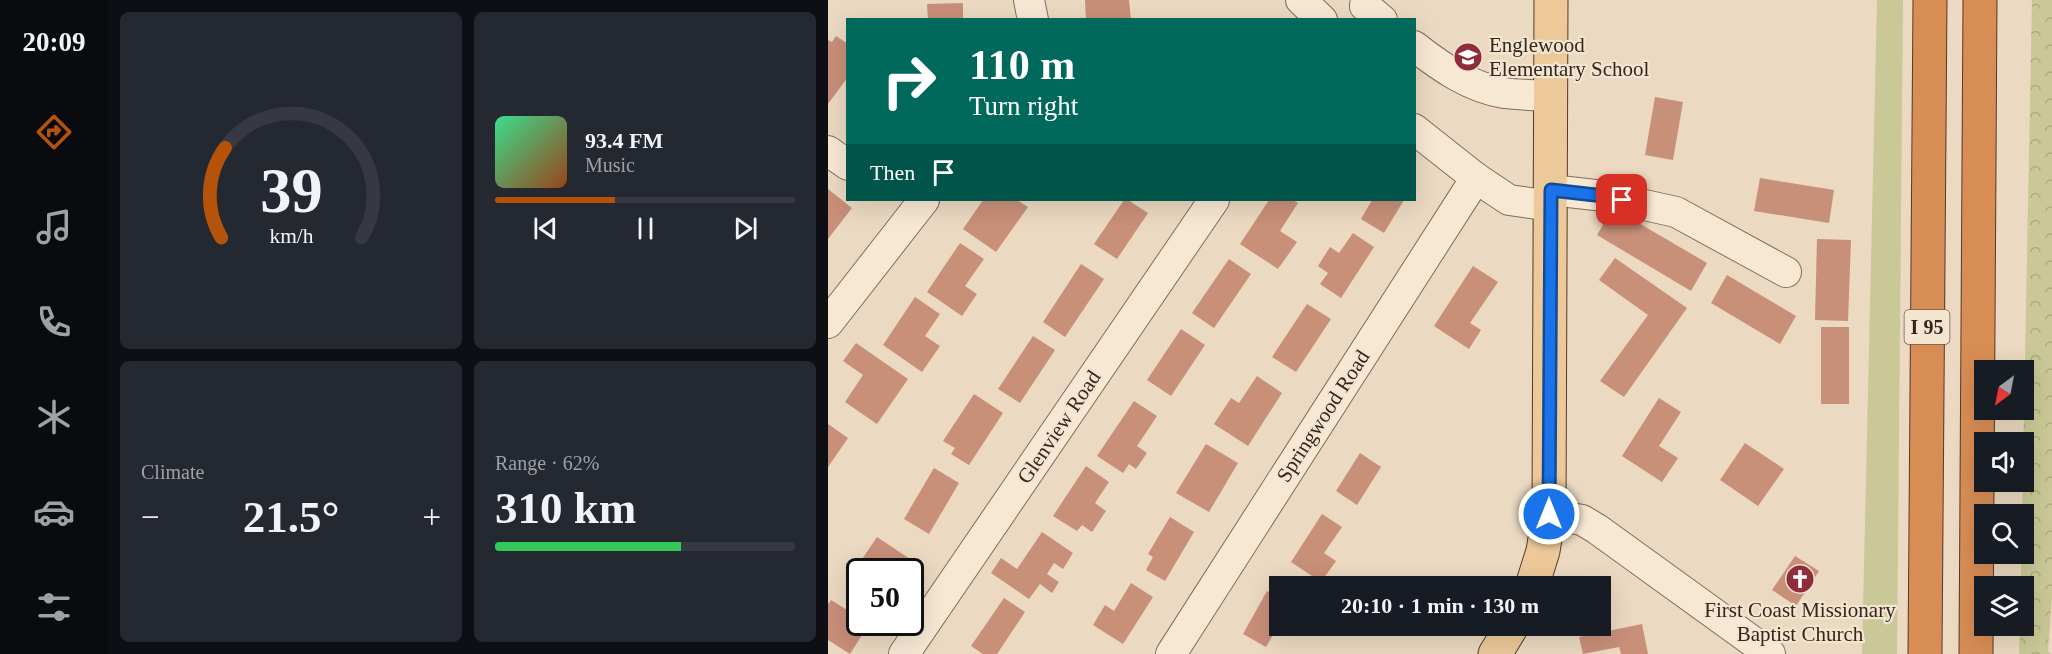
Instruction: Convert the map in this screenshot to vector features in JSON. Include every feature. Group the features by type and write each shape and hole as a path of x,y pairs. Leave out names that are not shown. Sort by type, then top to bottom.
{"highway":[{"name":"I 95","path":"1925,654 1930,0"},
{"name":"I 95","path":"1976,654 1980,0"}],"main road":[{"path":"1535,576 1543,551 1549,514 1551,0"},
{"path":"1495,654 1506,636"}],"street":[{"path":"1301,0 1320,18"},
{"path":"1366,0 1365,6 1380,18"},
{"path":"1416,48 1440,67 1473,84 1504,93 1550,96"},
{"path":"1416,131 1476,178 1509,200 1604,196 1676,212 1786,272"},
{"path":"828,151 846,164"},
{"name":"Springwood Road","path":"1171,654 1476,178"},
{"name":"Glenview Road","path":"904,654 1213,201"},
{"path":"828,323 910,204"},
{"path":"1549,514 1582,520 1597,529 1770,654"}],"green space":[{"path":"1877,0 1903,0 1897,654 1862,654"},
{"path":"2032,0 2052,0 2052,597 2048,651 2051,654 2019,654 2020,636 2034,636 2034,576 2021,576 2021,564 2034,564 2034,504 2022,504 2022,492 2034,492 2034,432 2024,432 2024,420 2034,420 2034,360 2025,360"}],"building":[{"path":"1085,0 1129,0 1131,18 1086,18"},
{"path":"963,3 963,18 928,18 927,4"},
{"path":"836,36 846,43 846,80 828,104 828,40 832,42"},
{"path":"1655,97 1683,102 1673,160 1645,155"},
{"path":"1760,178 1834,190 1829,223 1754,211"},
{"path":"828,189 852,208 828,239"},
{"path":"982,201 1019,201 1028,207 996,252 963,229"},
{"path":"1123,201 1130,201 1148,213 1117,259 1094,244"},
{"path":"1268,201 1298,203 1280,231 1297,242 1278,269 1240,244"},
{"path":"1371,201 1403,201 1384,233 1361,219"},
{"path":"1613,208 1707,263 1691,291 1597,235"},
{"path":"1353,233 1374,247 1341,298 1320,284 1328,273 1318,266 1330,247 1339,253"},
{"path":"1817,239 1851,240 1848,321 1815,320"},
{"path":"960,243 984,259 965,286 977,294 962,316 927,292"},
{"path":"1615,258 1687,308 1624,397 1600,381 1648,315 1599,280"},
{"path":"1229,259 1251,274 1214,328 1192,313"},
{"path":"1081,264 1104,279 1065,337 1043,322"},
{"path":"1473,266 1498,282 1470,323 1481,330 1469,349 1434,326"},
{"path":"1727,275 1796,316 1780,344 1711,303"},
{"path":"915,297 940,314 925,336 940,346 922,372 883,345"},
{"path":"1307,304 1331,319 1296,372 1272,357"},
{"path":"1821,327 1849,327 1849,404 1821,404"},
{"path":"1181,329 1205,345 1171,396 1147,380"},
{"path":"1033,336 1055,350 1020,403 998,389"},
{"path":"856,343 908,379 877,424 845,402 863,375 843,361"},
{"path":"1257,376 1282,393 1248,446 1214,424 1231,398 1239,403"},
{"path":"974,394 1003,413 969,465 951,454 955,448 943,441"},
{"path":"1659,398 1681,412 1659,446 1678,458 1662,482 1622,456"},
{"path":"1134,401 1157,416 1137,446 1147,453 1136,469 1129,464 1123,473 1097,456"},
{"path":"828,424 848,438 828,467"},
{"path":"1745,443 1784,469 1758,506 1720,480"},
{"path":"1206,444 1238,463 1209,512 1176,493"},
{"path":"1360,453 1381,467 1357,505 1336,491"},
{"path":"1086,466 1109,482 1095,503 1106,511 1092,532 1082,525 1077,531 1053,516"},
{"path":"934,468 959,483 929,534 904,519"},
{"path":"1322,514 1342,527 1324,553 1336,561 1325,576 1312,576 1291,562"},
{"path":"1170,517 1194,532 1165,581 1146,570 1153,557 1148,554"},
{"path":"1042,532 1073,553 1063,569 1054,563 1047,574 1059,582 1052,593 1040,584 1029,599 991,573 1001,558 1017,569"},
{"path":"877,537 908,558 863,558"},
{"path":"1795,556 1819,571 1796,606 1772,590"},
{"path":"1131,583 1153,597 1123,644 1093,625 1105,605 1114,611"},
{"path":"1267,591 1269,592 1269,636 1272,636 1266,647 1243,634"},
{"path":"1004,598 1025,612 997,654 983,654 971,646"},
{"path":"831,600 846,609 846,636 861,636 850,654 828,640 828,604"},
{"path":"1642,624 1648,654 1621,654 1619,647 1583,654 1579,637 1611,636 1611,630"}],"place":[{"name":"Englewood Elementary School","path":"1468,57"},
{"name":"First Coast Missionary Baptist Church","path":"1800,579"}],"route":[{"path":"1549,514 1551,190 1622,200"}]}
